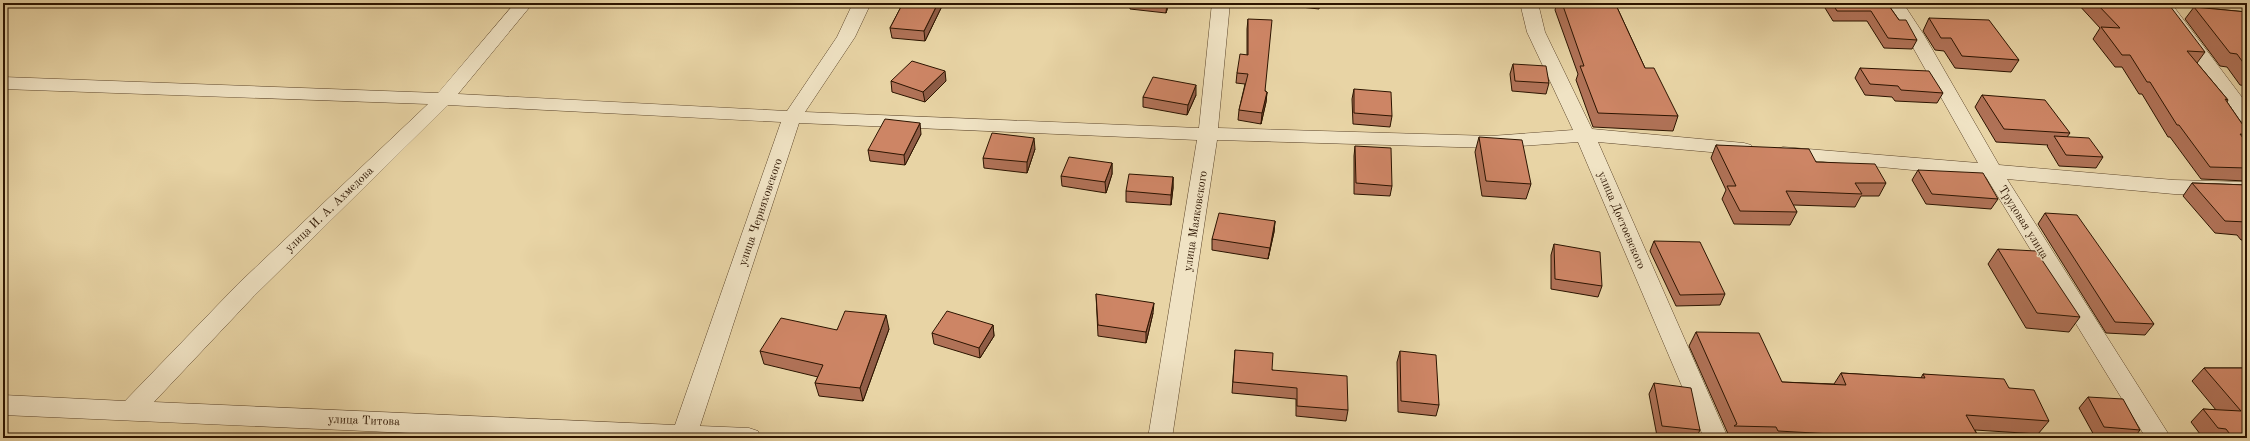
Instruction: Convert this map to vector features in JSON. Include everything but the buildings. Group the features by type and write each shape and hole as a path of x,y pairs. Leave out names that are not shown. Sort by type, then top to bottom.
{"street":[{"name":"улица И. А. Ахмедова","path":"130,410 246,290 443,99 524,3"},
{"name":"улица Черняховского","path":"683,436 792,117 846,37 862,3"},
{"name":"улица Маяковского","path":"1160,438 1208,134 1221,3"},
{"name":"улица Достоевского","path":"1530,3 1536,32 1585,135 1716,438"},
{"name":"Трудовая улица","path":"1894,3 1915,35 1992,171 2159,438"},
{"path":"2162,3 2247,117"},
{"path":"3,83 443,99 792,117 1208,134 1491,142 1585,135 2174,187 2247,189"},
{"name":"улица Титова","path":"3,405 749,438"}]}
